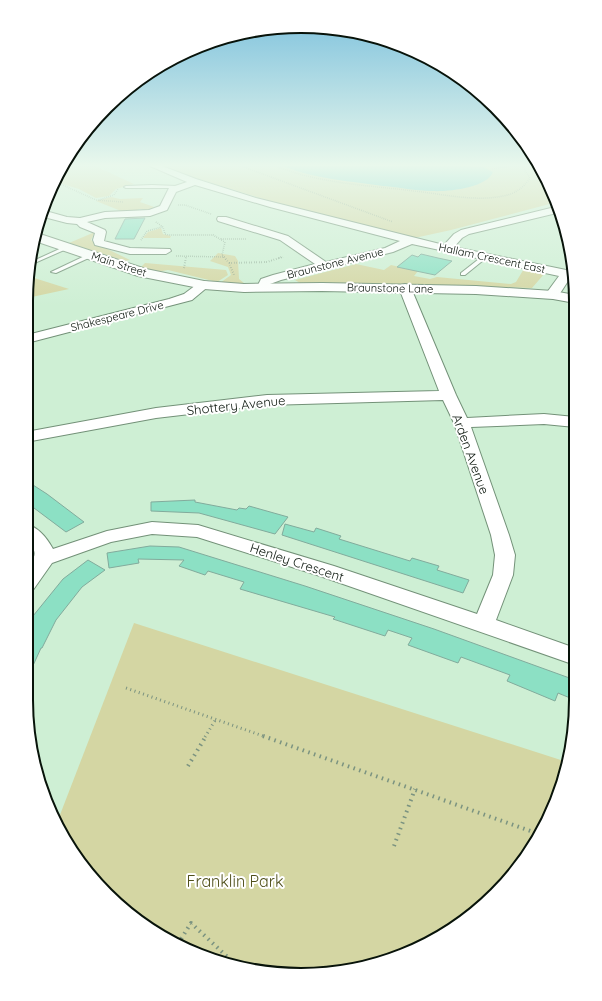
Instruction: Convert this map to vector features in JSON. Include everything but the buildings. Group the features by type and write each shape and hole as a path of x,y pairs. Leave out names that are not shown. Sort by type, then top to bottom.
{"street":[{"path":"47,215 67,220 80,221 105,215 150,213"},
{"name":"Hallam Crescent East","path":"303,213 410,241 567,273"},
{"path":"447,249 458,236 465,232 545,213"},
{"path":"222,219 284,238 325,266"},
{"path":"80,221 84,225 101,232 98,240 99,243 123,250 166,252"},
{"name":"Main Street","path":"40,239 91,254 143,272 204,285"},
{"name":"Braunstone Avenue","path":"262,287 265,282 277,277 389,250 410,241"},
{"path":"553,295 554,291 568,277"},
{"name":"Braunstone Lane","path":"204,285 227,287 405,288 553,295 569,298"},
{"name":"Shakespeare Drive","path":"33,337 172,302 188,296 204,285"},
{"name":"Arden Avenue","path":"405,288 448,395 462,423 500,535 505,555 503,575 484,624"},
{"name":"Shottery Avenue","path":"33,435 156,413 267,400 448,395"},
{"path":"462,423 544,419 569,421"},
{"name":"Henley Crescent","path":"45,558 107,537 152,528 198,531 327,571 484,624 569,655"},
{"path":"33,535 44,546 46,552 45,558 33,577"}],"lane":[{"path":"36,261 68,247"},
{"path":"54,272 91,254"},
{"path":"464,274 484,257"}],"path":[{"path":"208,213 222,217 222,219"},
{"path":"365,213 398,225"},
{"path":"145,214 162,227 165,234 213,235 225,242 222,254 234,274 227,287"},
{"path":"123,250 140,241 147,231 162,227"},
{"path":"221,239 247,239"},
{"path":"166,252 180,257 225,257"},
{"path":"184,268 186,257"},
{"path":"228,263 267,262 283,257"},
{"path":"126,688 216,718 534,832"},
{"path":"188,766 216,718"},
{"path":"394,846 415,789"},
{"path":"181,939 191,923 229,958"}],"green space":[{"path":"314,213 516,213 451,230 419,237 407,237"},
{"path":"161,228 163,234 171,236 170,238 143,238 148,232"},
{"path":"95,232 91,240 130,260 125,261 69,243"},
{"path":"218,253 235,256 238,261 239,279 245,284 220,283 231,275 228,267 210,261"},
{"path":"145,263 226,270 228,275 217,282 168,270 157,272 141,267"},
{"path":"356,264 384,270 391,265 418,271 414,276 430,279 437,277 511,284 516,282 525,267 545,273 532,288 300,283 295,280"},
{"path":"34,278 69,289 33,297"},
{"name":"Franklin Park","path":"134,623 562,760 549,803 533,834 514,863 491,890 450,923 404,948 370,959 336,966 301,968 266,966 249,963 198,948 167,932 138,913 111,890 78,849 60,816"}]}
